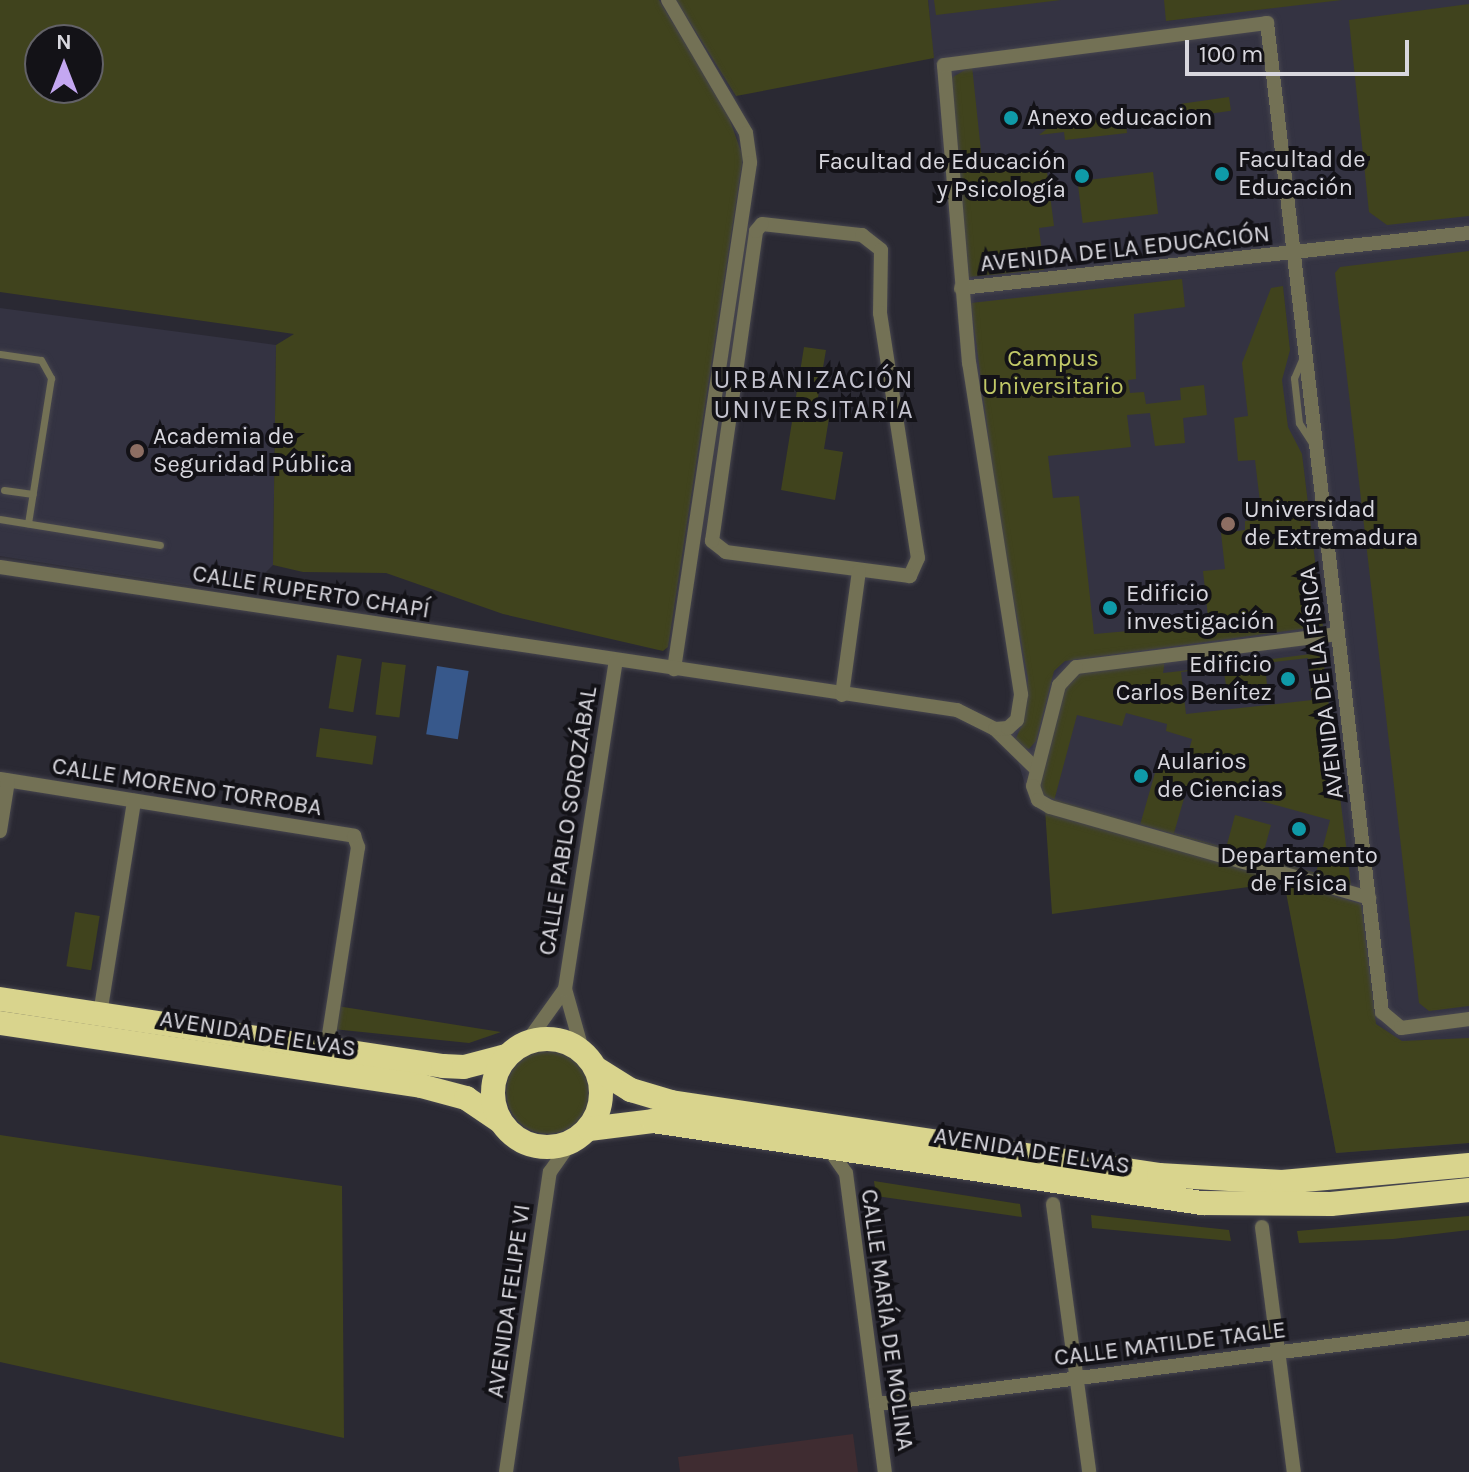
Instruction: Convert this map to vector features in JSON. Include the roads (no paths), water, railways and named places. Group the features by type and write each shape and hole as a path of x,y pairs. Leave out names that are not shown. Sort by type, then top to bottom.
{"highway":[{"name":"AVENIDA DE ELVAS","path":"0,999 464,1067 506,1056"},
{"name":"AVENIDA DE ELVAS","path":"0,1023 434,1089 466,1098 500,1121"},
{"path":"555,1039 590,1061 601,1105 580,1136 535,1146 516,1138 500,1121 492,1088 506,1056 527,1042 555,1039"},
{"name":"AVENIDA DE ELVAS","path":"590,1061 631,1090 671,1102 1159,1175 1282,1182 1469,1165"},
{"name":"AVENIDA DE ELVAS","path":"580,1136 637,1120 1202,1203 1331,1204 1469,1190"}],"street":[{"path":"668,0 731,105 749,142 749,173 674,669"},
{"name":"AVENIDA DE LA FÍSICA","path":"961,288 944,65 970,58 1267,23 1382,1012 1401,1028 1469,1019"},
{"path":"764,223 862,235 882,254 880,313 918,565 907,577 859,571 726,552 712,541 756,233 764,223"},
{"name":"AVENIDA DE LA EDUCACIÓN","path":"961,288 1469,233"},
{"path":"961,288 1021,694 1017,720 1008,728 995,729"},
{"name":"CALLE RUPERTO CHAPÍ","path":"0,567 616,661"},
{"path":"842,695 859,571"},
{"path":"1338,634 1076,667 1059,685 1036,769 1034,794 1050,807 1369,898"},
{"path":"616,661 957,710 995,729 1036,769"},
{"name":"CALLE PABLO SOROZÁBAL","path":"527,1042 565,989 616,661"},
{"path":"0,831 4,780"},
{"name":"CALLE MORENO TORROBA","path":"4,780 350,835 358,847 327,1048"},
{"path":"100,1014 134,801"},
{"name":"CALLE PABLO SOROZÁBAL","path":"565,989 590,1061"},
{"name":"AVENIDA FELIPE VI","path":"506,1472 550,1172 580,1136"},
{"name":"CALLE MARÍA DE MOLINA","path":"829,1148 846,1173 885,1472"},
{"path":"1053,1204 1089,1472"},
{"path":"1262,1227 1294,1472"},
{"name":"CALLE MATILDE TAGLE","path":"876,1404 1469,1328"}],"lane":[{"path":"0,354 41,360 51,378 28,523"},
{"path":"4,490 33,494"},
{"path":"0,519 160,545"}],"water":[{"path":"437,666 469,671 458,739 426,734"}],"place":[{"name":"Anexo educacion","path":"1011,118"},
{"name":"Facultad de Educación","path":"1222,174"},
{"name":"Facultad de Educación y Psicología","path":"1082,176"},
{"name":"Academia de Seguridad Pública","path":"137,451"},
{"name":"Universidad de Extremadura","path":"1228,524"},
{"name":"Edificio investigación","path":"1110,608"},
{"name":"Edificio Carlos Benítez","path":"1288,679"},
{"name":"Aularios de Ciencias","path":"1141,776"},
{"name":"Departamento de Física","path":"1299,829"}],"district":[{"name":"URBANIZACIÓN UNIVERSITARIA","path":"814,395"}],"park label":[{"name":"Campus Universitario","path":"1053,373"}]}
